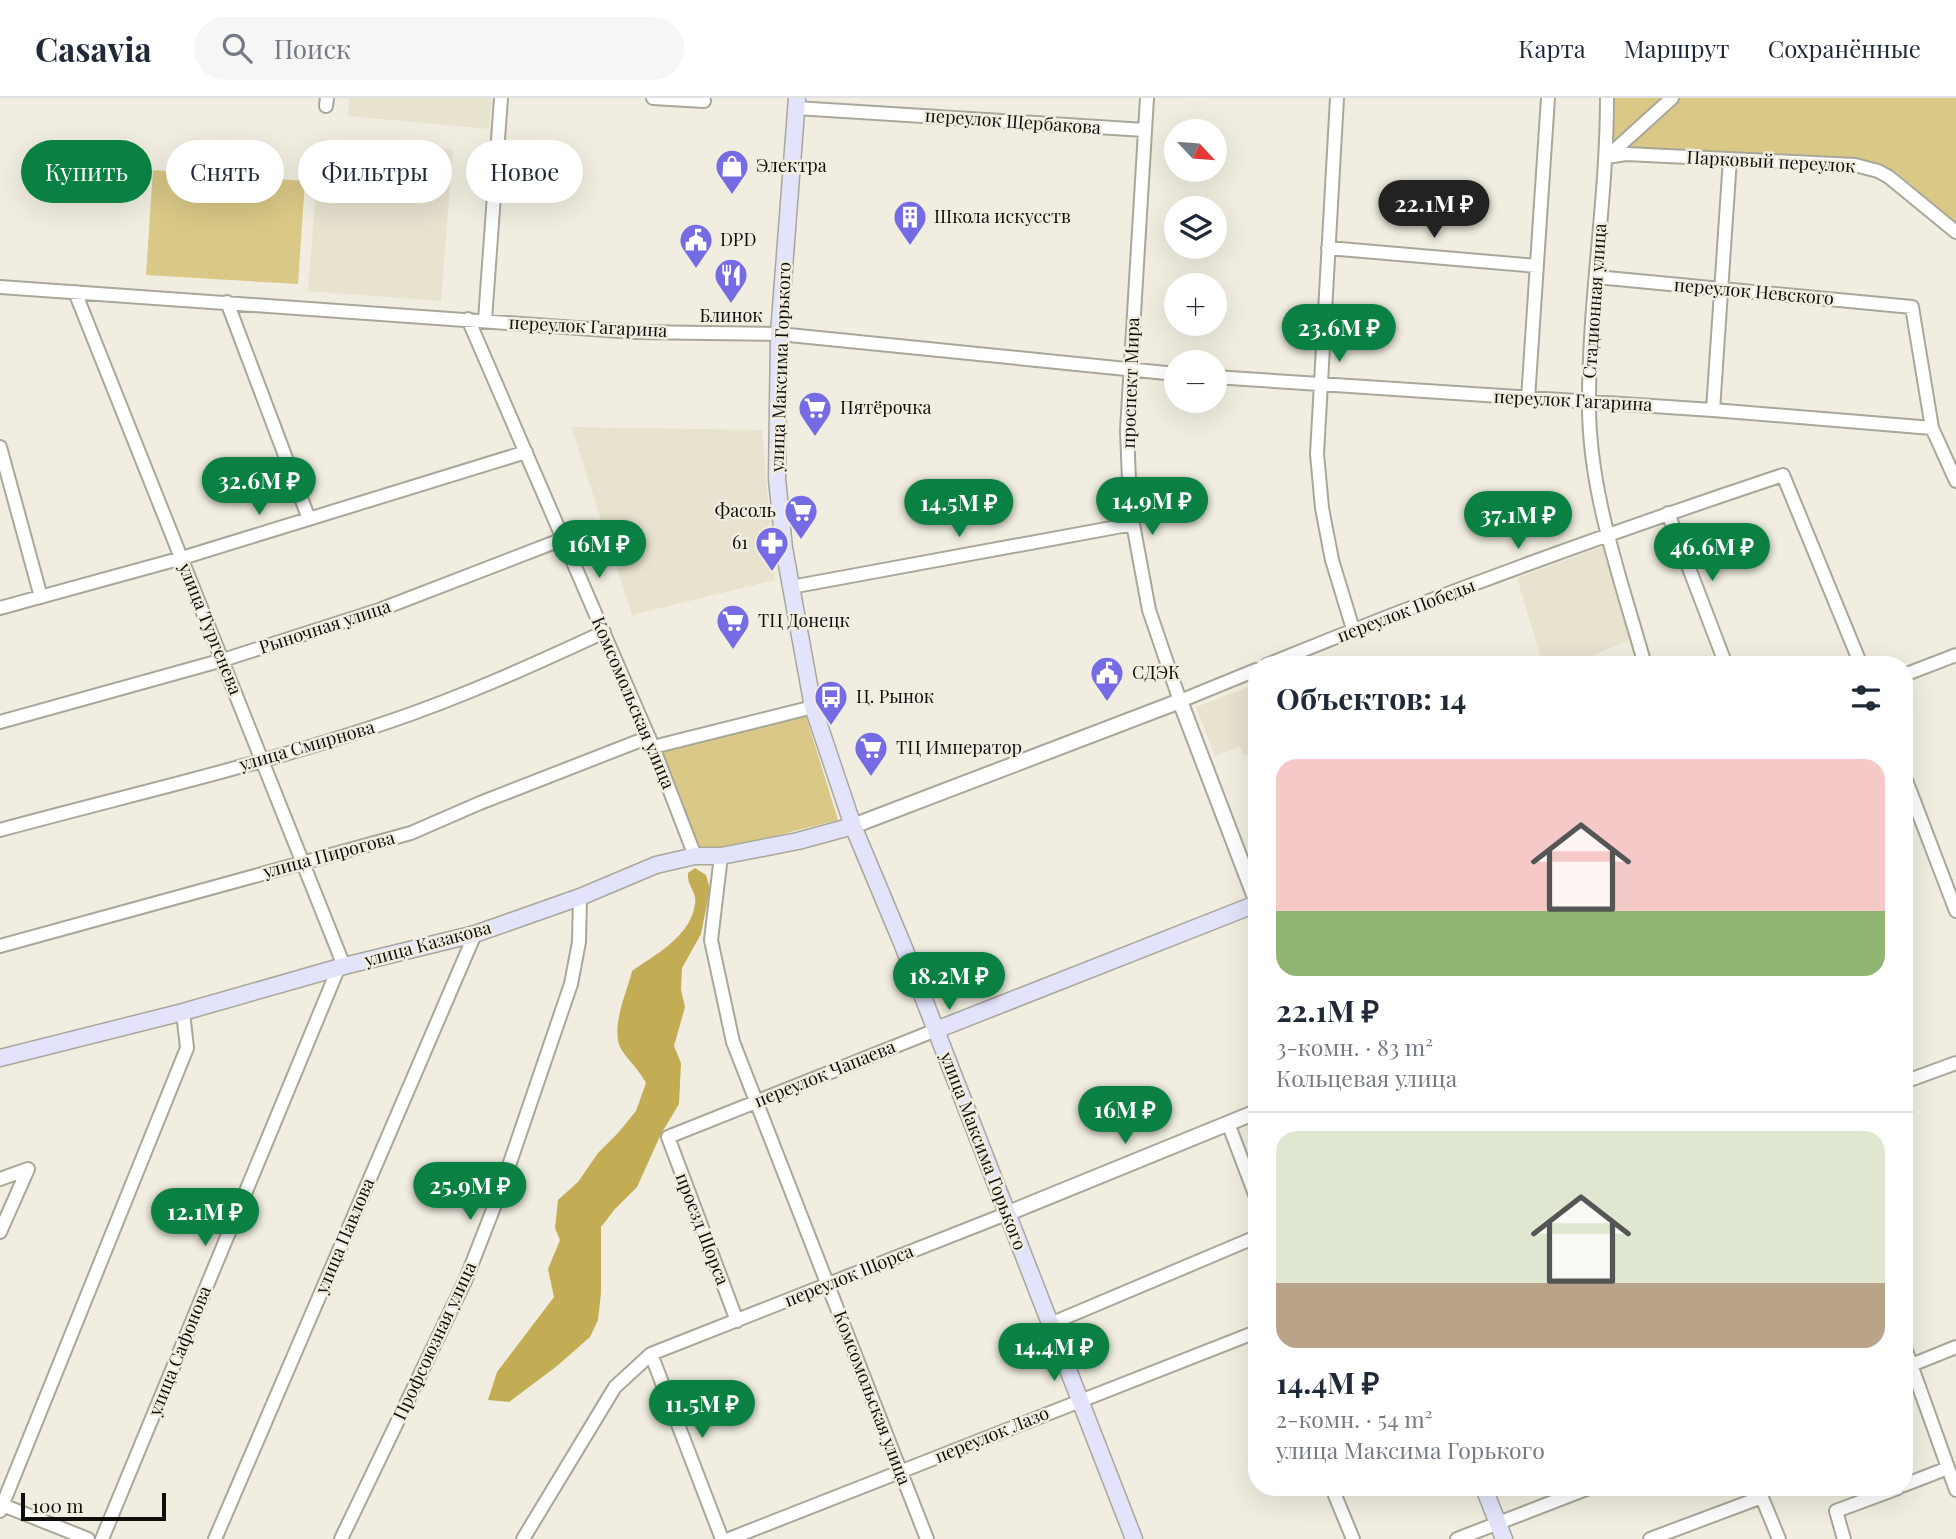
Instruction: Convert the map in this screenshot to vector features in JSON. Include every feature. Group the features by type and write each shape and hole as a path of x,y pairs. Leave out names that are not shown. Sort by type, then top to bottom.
{"main road":[{"name":"улица Максима Горького","path":"796,103 779,334 777,479 784,548 813,707 853,826 936,1030 1134,1539"},
{"name":"улица Казакова","path":"0,1058 475,934 580,897 656,865 695,856 721,856 798,841 853,826"},
{"name":"переулок Чапаева","path":"936,1030 1248,905"},
{"path":"1487,1496 1504,1539"}],"street":[{"path":"485,320 501,98"},
{"path":"653,98 704,101"},
{"name":"проспект Мира","path":"1147,98 1126,430 1133,524 1149,610 1180,701 1248,881"},
{"path":"1337,98 1317,454 1322,508 1332,560 1353,629"},
{"path":"1528,399 1548,98"},
{"name":"Стадионная улица","path":"1607,98 1607,157 1588,401 1594,473 1608,536 1642,656"},
{"path":"1607,157 1672,98"},
{"name":"переулок Щербакова","path":"796,103 1145,130"},
{"name":"Парковый переулок","path":"1607,157 1626,154 1855,165 1889,177 1956,232"},
{"path":"1713,410 1730,159"},
{"path":"1328,248 1537,266"},
{"name":"переулок Невского","path":"1596,277 1913,307 1932,428"},
{"name":"переулок Гагарина","path":"0,287 634,332 779,334 1164,373"},
{"name":"улица Тургенева","path":"75,292 303,862 341,967"},
{"path":"227,302 309,519"},
{"name":"Комсомольская улица","path":"468,319 651,742 695,856"},
{"name":"переулок Гагарина","path":"1227,378 1588,401 1932,428"},
{"path":"1932,428 1956,481"},
{"path":"0,447 41,597"},
{"path":"0,608 181,558 526,452"},
{"name":"переулок Победы","path":"1288,656 1353,629 1668,513 1783,475 1857,656"},
{"path":"1668,513 1723,656"},
{"path":"791,587 1133,524"},
{"name":"Рыночная улица","path":"0,722 223,660 379,610 563,538"},
{"name":"улица Смирнова","path":"0,830 262,759 401,717 502,679 604,632"},
{"path":"1913,672 1956,655"},
{"path":"853,826 1248,673"},
{"name":"улица Пирогова","path":"0,946 411,833 480,803 651,742 813,707"},
{"path":"1913,799 1956,911"},
{"name":"Комсомольская улица","path":"721,856 711,940 733,1042 927,1539"},
{"name":"Профсоюзная улица","path":"341,1539 466,1279 501,1189 571,984 579,942 580,897"},
{"name":"улица Павлова","path":"215,1539 475,934"},
{"name":"улица Сафонова","path":"103,1539 341,967"},
{"path":"88,1539 1,1506 187,1048 183,1012"},
{"name":"переулок Чапаева","path":"668,1137 936,1030"},
{"path":"1913,1079 1956,1063"},
{"name":"переулок Щорса","path":"523,1539 615,1387 651,1354 1248,1115"},
{"path":"1228,1124 1248,1176"},
{"name":"проезд Щорса","path":"668,1137 737,1321"},
{"path":"0,1179 28,1169 0,1232"},
{"path":"1050,1324 1248,1240"},
{"name":"переулок Лазо","path":"729,1539 1248,1335"},
{"path":"1913,1364 1956,1347"},
{"path":"651,1354 722,1539"},
{"path":"1913,1379 1956,1490"},
{"path":"1913,1482 1948,1468"},
{"path":"1335,1496 1353,1539"},
{"path":"1457,1539 1568,1496"},
{"path":"1650,1539 1751,1496"},
{"path":"1762,1496 1779,1539"},
{"path":"1844,1539 1836,1511 1876,1496"}],"shaded area":[{"path":"349,98 492,98 489,129 348,116"},
{"path":"1614,98 1956,98 1956,224 1896,172 1856,165 1611,147"},
{"path":"153,170 166,171 166,203 284,203 284,179 298,180 298,203 304,203 298,284 146,275"},
{"path":"315,203 449,203 441,301 308,291"},
{"path":"571,427 762,430 775,580 632,615"},
{"path":"1607,545 1632,639 1591,656 1540,656 1517,578"},
{"path":"1248,687 1248,754 1244,756 1240,746 1215,756 1196,707"},
{"path":"805,713 838,820 711,852 700,848 661,748"},
{"path":"695,868 706,875 710,889 701,934 682,968 681,990 685,1007 674,1046 681,1063 679,1104 661,1134 637,1187 601,1227 601,1293 598,1320 590,1337 509,1402 488,1400 497,1372 554,1297 548,1269 560,1240 555,1228 558,1200 578,1182 598,1153 636,1111 646,1083 619,1043 617,1034 620,1012 632,971 671,944 687,926 695,904 688,873"}],"place":[{"name":"Электра","path":"732,196"},
{"name":"Школа искусств","path":"910,247"},
{"name":"DPD","path":"696,270"},
{"name":"Блинок","path":"731,305"},
{"name":"Пятёрочка","path":"815,438"},
{"name":"Фасоль","path":"801,541"},
{"name":"61","path":"772,573"},
{"name":"ТЦ Донецк","path":"733,651"},
{"name":"СДЭК","path":"1107,703"},
{"name":"Ц. Рынок","path":"831,727"},
{"name":"ТЦ Император","path":"871,778"}]}
